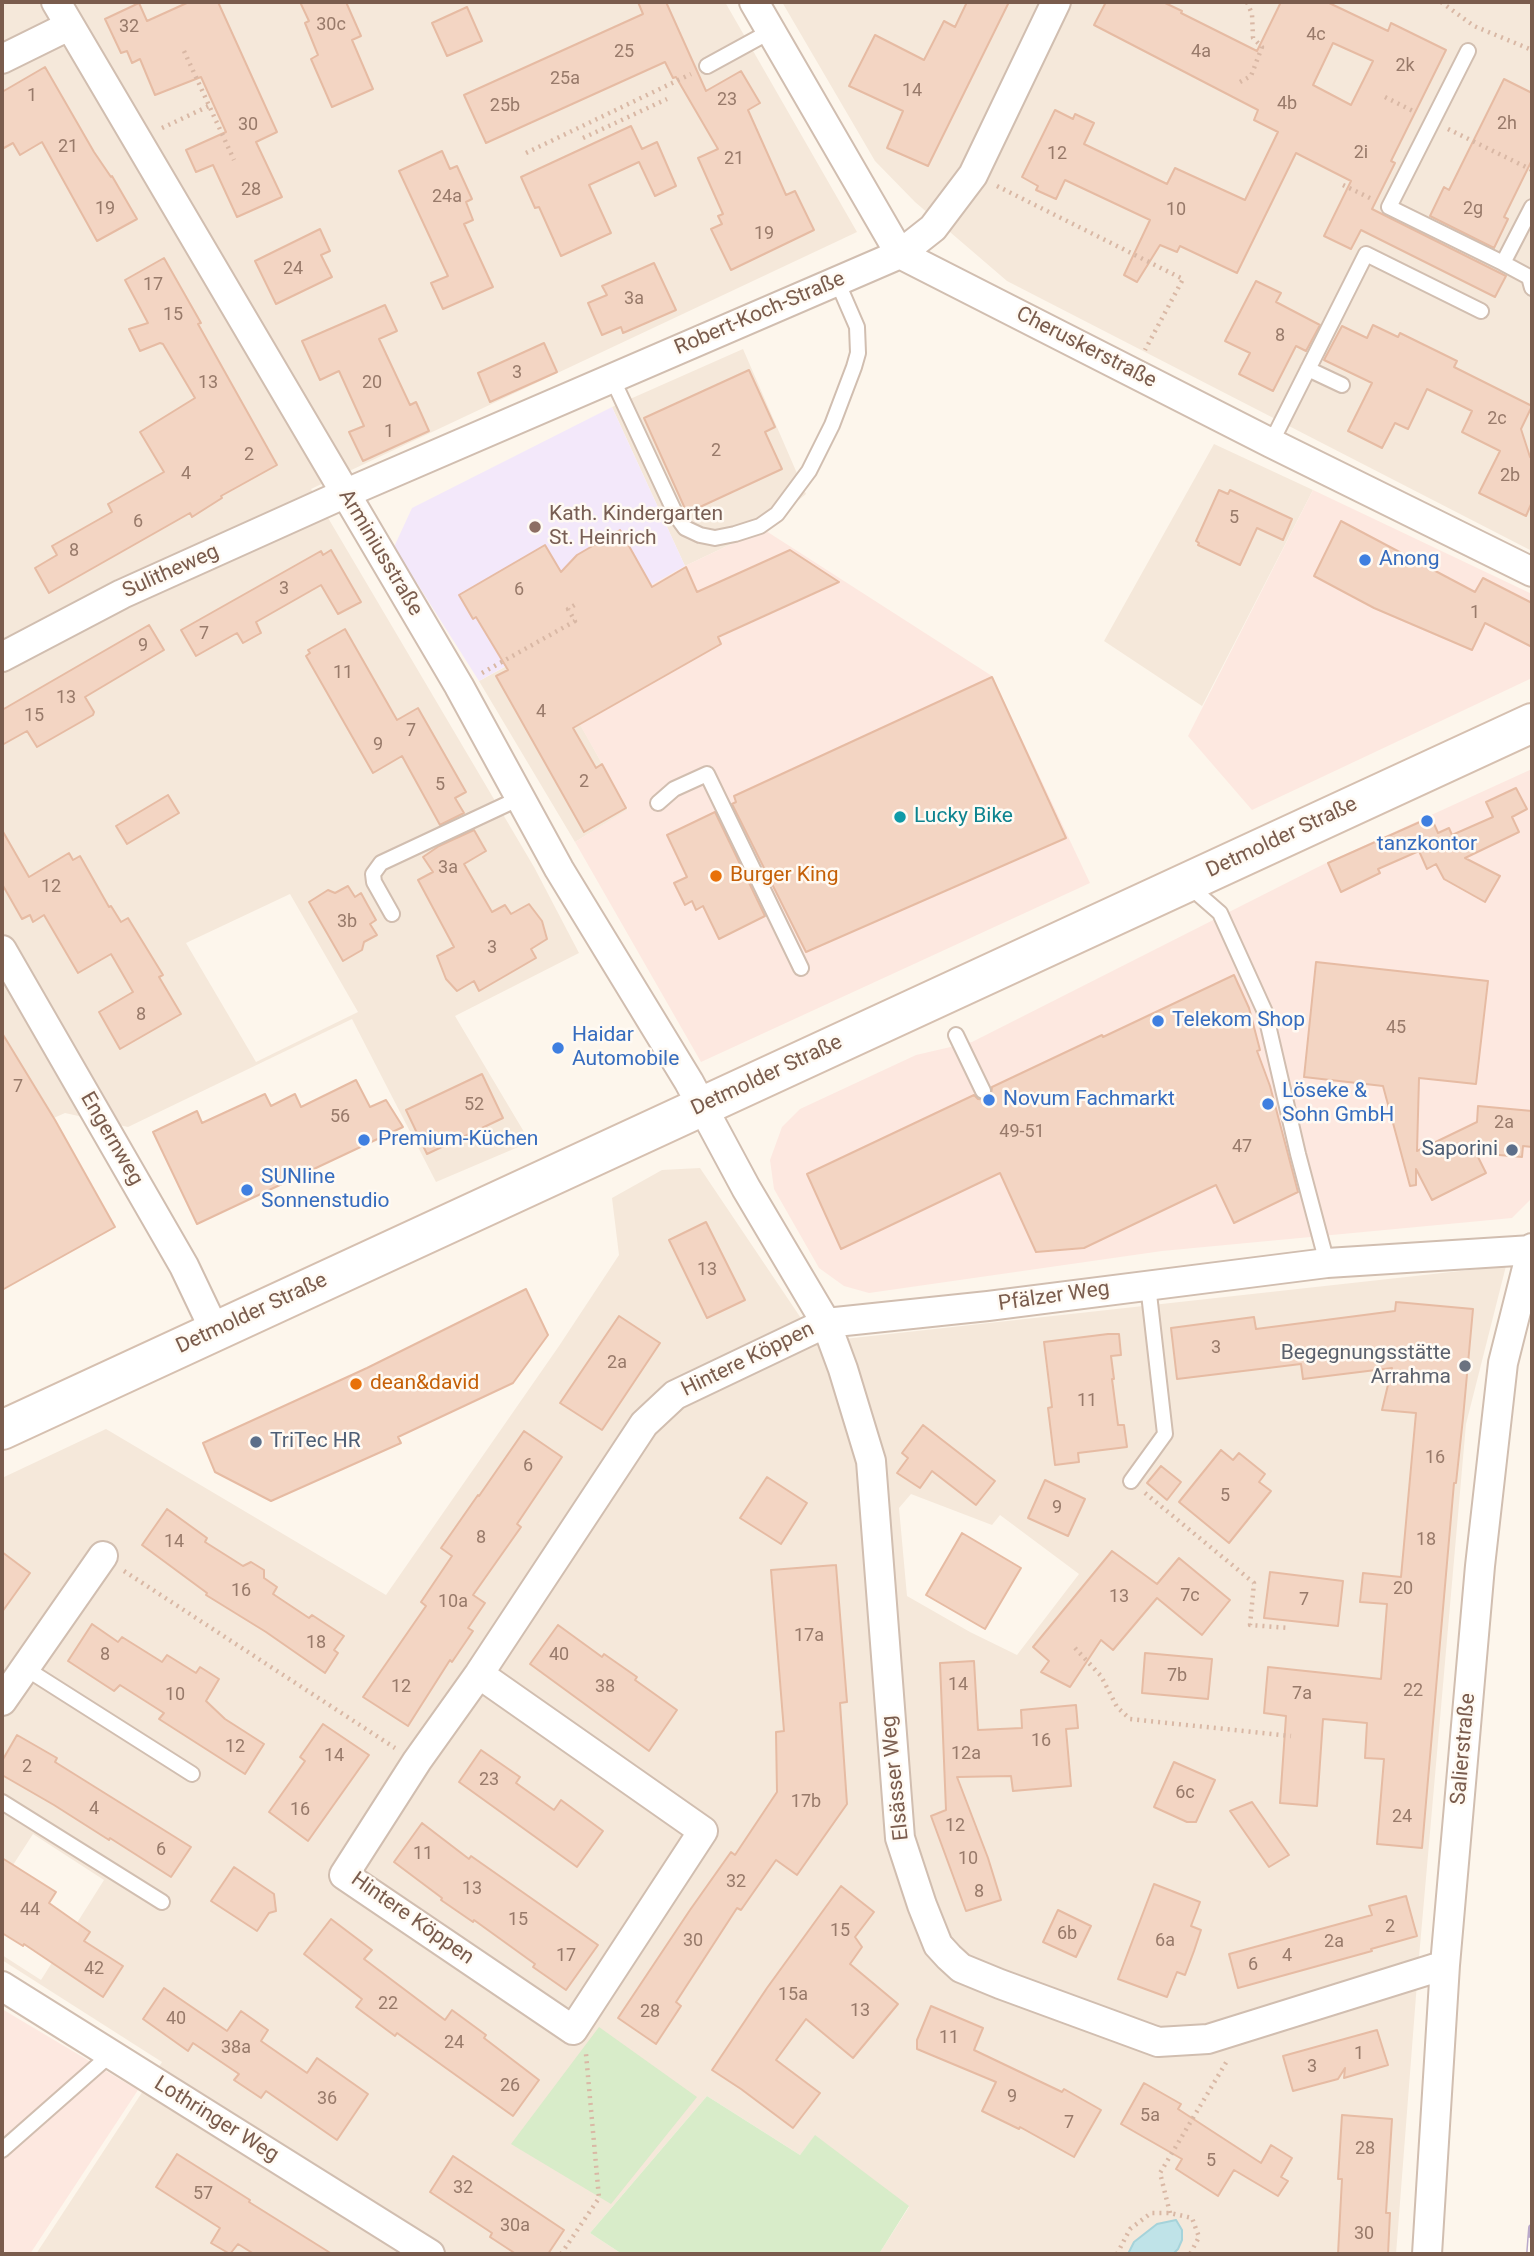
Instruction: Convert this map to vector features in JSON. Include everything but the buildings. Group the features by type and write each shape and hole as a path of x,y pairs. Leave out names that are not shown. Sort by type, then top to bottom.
{"main road":[{"name":"Detmolder Straße","path":"2,1430 1532,723"}],"street":[{"path":"754,2 900,254"},
{"name":"Robert-Koch-Straße","path":"344,494 900,254 933,228 973,175 1056,2"},
{"path":"2,58 63,14"},
{"name":"Arminiusstraße","path":"63,14 459,686 559,869 702,1106"},
{"name":"Cheruskerstraße","path":"900,254 1532,572"},
{"name":"Sulitheweg","path":"2,657 122,594 344,494"},
{"name":"Engernweg","path":"2,950 184,1266 215,1331"},
{"path":"702,1106 746,1188 826,1323"},
{"name":"Pfälzer Weg","path":"826,1323 989,1306 1327,1263 1532,1249"},
{"name":"Salierstraße","path":"1427,2254 1445,1965 1480,1566 1503,1363 1532,1249"},
{"name":"Hintere Köppen","path":"579,2037 344,1875 416,1761 479,1674 644,1424 675,1395 826,1323"},
{"name":"Elsässer Weg","path":"826,1323 871,1461 900,1838 922,1905 939,1945 961,1968 1158,2042 1208,2039 1445,1965"},
{"path":"2,1701 103,1556"},
{"path":"479,1674 703,1831 579,2037"},
{"name":"Lothringer Weg","path":"2,1986 430,2254"}],"lane":[{"path":"707,66 771,31"},
{"path":"1468,51 1389,207 1529,277 1532,288"},
{"path":"1503,263 1532,207"},
{"path":"1272,443 1366,254 1481,311"},
{"path":"612,378 677,517 685,527 700,535 715,538 760,526 777,514 809,471 832,425 859,353 857,327 837,281"},
{"path":"1308,369 1342,385"},
{"path":"658,803 674,789 707,774 802,968"},
{"path":"392,914 374,883 373,874 381,863 520,798"},
{"path":"1186,883 1220,913 1265,1012 1327,1263"},
{"path":"956,1035 983,1091"},
{"path":"1131,1481 1166,1434 1148,1285"},
{"path":"24,1668 192,1773"},
{"path":"2,1802 162,1902"},
{"path":"2,2150 111,2054"}],"path":[{"path":"1240,82 1251,76 1262,47 1253,37 1252,13 1247,2"},
{"path":"1441,2 1474,26 1532,50"},
{"path":"184,51 234,160"},
{"path":"526,153 707,66"},
{"path":"1385,97 1532,170"},
{"path":"583,138 667,99"},
{"path":"138,141 209,106"},
{"path":"973,175 1183,279 1133,373"},
{"path":"1343,185 1389,207"},
{"path":"459,686 575,621 568,609 578,603"},
{"path":"1131,1481 1254,1583 1250,1625 1289,1628"},
{"path":"103,1556 416,1761"},
{"path":"1074,1648 1101,1676 1117,1707 1130,1718 1291,1737"},
{"path":"1170,2213 1160,2173 1226,2063 1237,2030"},
{"path":"561,2254 599,2198 579,2037"},
{"path":"1117,2254 1130,2229 1151,2213 1170,2213 1192,2218 1199,2236 1190,2254"}],"shaded area":[{"path":"2,2 725,2 857,232 311,489 534,867 579,953 455,1016 530,1142 436,1182 352,1019 128,1127 65,1113 2,1141","holes":["290,894 358,1012 256,1062 186,943"]},
{"path":"782,2 1532,2 1532,551 1007,281 915,202 875,161"},
{"path":"743,349 806,494 763,529 685,566 612,407"},
{"name":"Kath. Kindergarten St. Heinrich","path":"612,407 685,566 479,681 394,547 412,508"},
{"path":"1214,444 1313,490 1202,706 1104,641"},
{"path":"1313,490 1532,594 1532,678 1252,810 1188,736"},
{"path":"763,529 992,676 1090,883 701,1062 575,842 628,809 580,725 573,728 541,670 538,649 685,566"},
{"path":"538,649 574,728 580,724 628,810 575,842 479,681"},
{"path":"1532,769 1532,1198 1512,1218 1162,1251 869,1293 844,1286 819,1268 774,1189 770,1160 782,1127 800,1109 916,1055 972,1042 1326,863"},
{"path":"700,1168 817,1342 1506,1266 1466,1424 1396,2254 879,2254 909,2207 815,2136 800,2155 707,2096 590,2233 622,2254 36,2254 162,2062 2,1960 2,1955 41,1980 104,1880 33,1834 2,1882 2,1478 106,1429 386,1595 619,1255 612,1198 662,1170","holes":["911,1494 992,1525 1000,1515 1079,1574 1017,1655 907,1596 899,1508"]},
{"path":"2,2009 138,2090 30,2254 2,2254"}],"green space":[{"path":"599,2027 697,2097 611,2204 511,2144"},
{"path":"707,2096 800,2155 815,2135 909,2206 879,2254 622,2254 590,2233"}],"water":[{"path":"1176,2220 1182,2230 1182,2240 1173,2254 1128,2254 1134,2242 1157,2224"}],"railway":[{"path":"1530,2254 1532,2228"}],"place":[{"name":"Kath. Kindergarten St. Heinrich","path":"535,527"},
{"name":"Anong","path":"1365,560"},
{"name":"Lucky Bike","path":"900,817"},
{"name":"tanzkontor","path":"1427,821"},
{"name":"Burger King","path":"716,876"},
{"name":"Telekom Shop","path":"1158,1021"},
{"name":"Haidar Automobile","path":"558,1048"},
{"name":"Novum Fachmarkt","path":"989,1100"},
{"name":"Löseke & Sohn GmbH","path":"1268,1104"},
{"name":"Premium-Küchen","path":"364,1140"},
{"name":"Saporini","path":"1512,1150"},
{"name":"SUNline Sonnenstudio","path":"247,1190"},
{"name":"Begegnungsstätte Arrahma","path":"1465,1366"},
{"name":"dean&david","path":"356,1384"},
{"name":"TriTec HR","path":"256,1442"}]}
